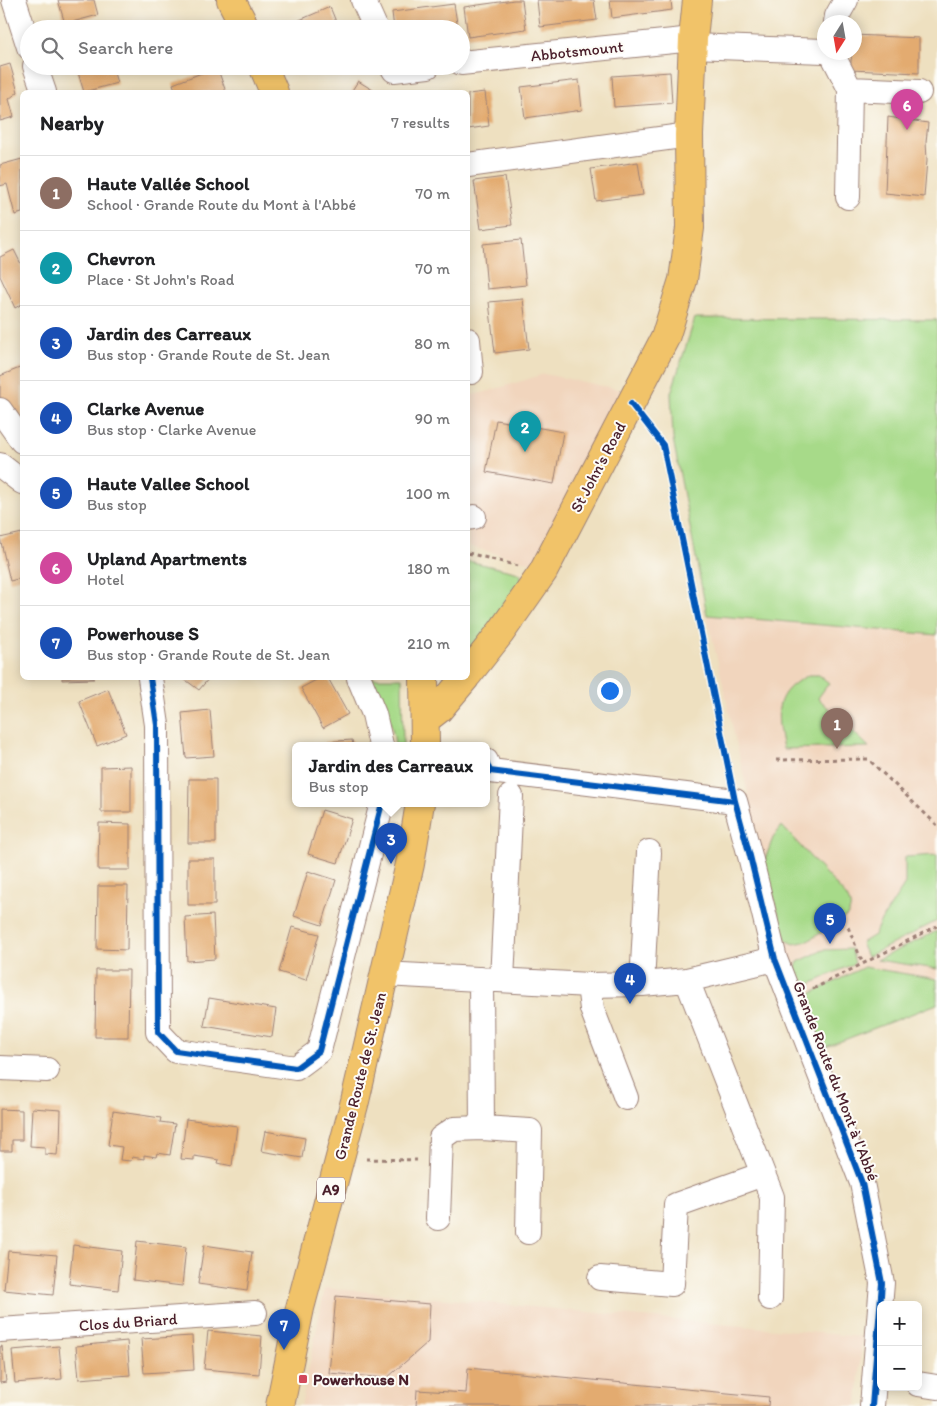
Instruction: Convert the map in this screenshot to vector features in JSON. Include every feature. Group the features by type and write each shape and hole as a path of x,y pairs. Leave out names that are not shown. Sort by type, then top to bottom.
{"main road":[{"path":"231,0 241,20"},
{"name":"St John's Road","path":"470,671 501,632 543,572 665,338 683,280 690,228 690,135 693,42 697,0"},
{"path":"267,75 273,90"},
{"path":"424,680 425,732"},
{"path":"425,732 439,709 463,680"},
{"name":"Grande Route de St. Jean","path":"280,1406 300,1308 355,1101 410,864 419,807"}],"street":[{"path":"14,0 20,20"},
{"path":"364,0 372,20"},
{"path":"838,15 846,0"},
{"name":"Abbotsmount","path":"470,62 693,42 817,51"},
{"path":"835,60 850,89 848,197"},
{"path":"38,75 43,90"},
{"path":"850,89 919,92"},
{"path":"470,165 690,135"},
{"path":"470,361 471,372"},
{"path":"0,410 20,438"},
{"path":"0,465 20,480"},
{"path":"150,680 157,725 158,1032 176,1051 296,1068 319,1051 381,807"},
{"path":"360,680 374,714 380,742"},
{"name":"Grande Route du Mont à l'Abbé","path":"490,771 734,801 750,856 775,959 862,1183 882,1283 879,1346"},
{"path":"482,1128 492,980 511,796"},
{"path":"642,984 649,852"},
{"path":"384,974 588,985 642,984 687,980 775,959"},
{"path":"687,980 772,1197 770,1298"},
{"path":"588,985 592,1009 626,1098"},
{"path":"0,1068 47,1070"},
{"path":"438,1218 441,1138 454,1129 482,1128 530,1132 528,1232"},
{"path":"600,1278 672,1284 676,1205 763,1174"},
{"name":"Clos du Briard","path":"0,1330 255,1313"},
{"name":"Grande Route du Mont à l'Abbé","path":"872,1406 877,1378"},
{"path":"922,1385 937,1387"}],"path":[{"path":"470,554 543,572"},
{"path":"776,760 868,759 937,825"},
{"path":"791,1000 937,926"},
{"path":"848,927 863,964"},
{"path":"340,1158 440,1161"}],"shaded area":[{"path":"544,374 623,390 533,563 470,547 470,396"},
{"path":"707,615 937,635 937,1004 818,1050 791,993 786,940 766,873"},
{"path":"325,1288 862,1337 857,1406 301,1406"}],"green space":[{"path":"695,318 937,320 937,635 707,615 673,439 671,393"},
{"path":"470,561 515,572 520,574 523,582 470,652"},
{"path":"809,675 819,675 829,683 818,698 869,747 783,749 778,715 780,705 788,689"},
{"path":"371,680 402,680 403,742 395,742 389,719"},
{"path":"782,826 846,896 850,906 847,916 808,941 794,944 786,940 764,862 773,838"},
{"path":"937,855 937,921 867,957 861,943 874,935 905,884 905,857"},
{"path":"937,931 937,969 877,960"},
{"path":"851,949 855,963 791,993 792,974 798,962 823,950"},
{"path":"864,967 937,979 937,1004 818,1050 796,1001"}],"building":[{"path":"58,0 94,0 98,15 80,20 64,20"},
{"path":"522,0 526,29 470,37 470,20 466,20 464,7"},
{"path":"537,0 594,0 597,20 540,27"},
{"path":"610,0 671,0 672,10 612,18"},
{"path":"454,4 457,20 393,20 392,12"},
{"path":"330,7 335,20 300,20"},
{"path":"862,35 919,38 919,73 850,70 851,60 862,60"},
{"path":"10,64 18,92 9,99 14,117 0,121 0,67"},
{"path":"670,72 672,103 614,107 612,76"},
{"path":"79,75 115,75 117,83 91,90 83,90"},
{"path":"196,75 220,75 225,90 175,90 173,84"},
{"path":"579,80 582,110 525,118 521,87"},
{"path":"358,81 373,90 352,90"},
{"path":"485,92 489,126 470,129 470,94"},
{"path":"888,117 928,123 924,197 885,193"},
{"path":"20,160 20,214 15,215 7,184 0,186 0,165"},
{"path":"638,162 643,195 596,201 591,169"},
{"path":"505,177 512,225 481,229 474,181"},
{"path":"521,240 526,285 487,289 483,244"},
{"path":"14,250 20,262 20,305 15,308 0,276 0,257"},
{"path":"523,299 529,349 495,353 489,302"},
{"path":"20,368 20,421 0,402 0,376"},
{"path":"496,420 563,432 554,484 486,472"},
{"path":"20,533 20,578 10,581 0,538"},
{"path":"186,680 207,680 199,690"},
{"path":"316,680 329,680 348,714 323,728 301,688"},
{"path":"108,689 126,734 97,746 79,701"},
{"path":"210,710 214,756 186,758 182,713"},
{"path":"352,740 352,742 325,742"},
{"path":"131,766 131,812 101,812 101,767"},
{"path":"189,779 216,779 216,843 188,843"},
{"path":"322,810 352,819 338,863 308,854"},
{"path":"99,823 130,824 130,870 98,870"},
{"path":"188,859 215,859 215,905 188,905"},
{"path":"308,871 336,880 322,925 294,916"},
{"path":"98,886 128,886 127,950 97,949"},
{"path":"213,915 215,959 187,961 185,917"},
{"path":"292,927 319,934 306,980 279,972"},
{"path":"96,970 129,970 128,1037 95,1037"},
{"path":"209,998 276,1009 272,1037 204,1026"},
{"path":"32,1108 61,1110 60,1144 58,1144 57,1155 45,1154 45,1147 30,1146"},
{"path":"0,1109 22,1110 22,1140 12,1140 12,1151 0,1151"},
{"path":"113,1111 161,1118 160,1122 175,1124 170,1155 157,1153 156,1157 144,1155 144,1159 132,1157 131,1161 120,1160 122,1147 108,1145"},
{"path":"186,1119 237,1126 232,1166 218,1163 219,1160 194,1156 194,1160 181,1159"},
{"path":"265,1131 305,1138 302,1158 261,1151"},
{"path":"137,1241 186,1247 182,1286 133,1280"},
{"path":"73,1245 122,1251 118,1290 69,1284"},
{"path":"204,1245 252,1252 247,1291 198,1284"},
{"path":"8,1251 57,1255 53,1295 4,1290"},
{"path":"336,1296 430,1304 428,1342 387,1378 329,1373"},
{"path":"208,1331 262,1336 259,1374 204,1369"},
{"path":"192,1336 194,1370 144,1373 141,1339"},
{"path":"127,1341 130,1375 79,1379 76,1346"},
{"path":"2,1346 6,1382 0,1383 0,1347"},
{"path":"59,1346 62,1379 15,1383 12,1350"},
{"path":"468,1368 769,1397 768,1406 416,1406 417,1390 466,1393"}],"cycle path":[{"path":"631,404 663,445 735,801 775,959 862,1183 882,1283 872,1406"},
{"path":"150,680 157,725 158,1032 176,1051 296,1068 319,1051 381,807"},
{"path":"490,771 735,801"}],"place":[{"name":"Upland Apartments","path":"907,130"},
{"name":"Chevron","path":"525,452"},
{"name":"Haute Vallée School","path":"837,749"},
{"name":"Jardin des Carreaux","path":"391,864"},
{"name":"Haute Vallee School","path":"830,944"},
{"name":"Clarke Avenue","path":"630,1004"},
{"name":"Powerhouse S","path":"284,1350"},
{"name":"Powerhouse N","path":"303,1379"}]}
